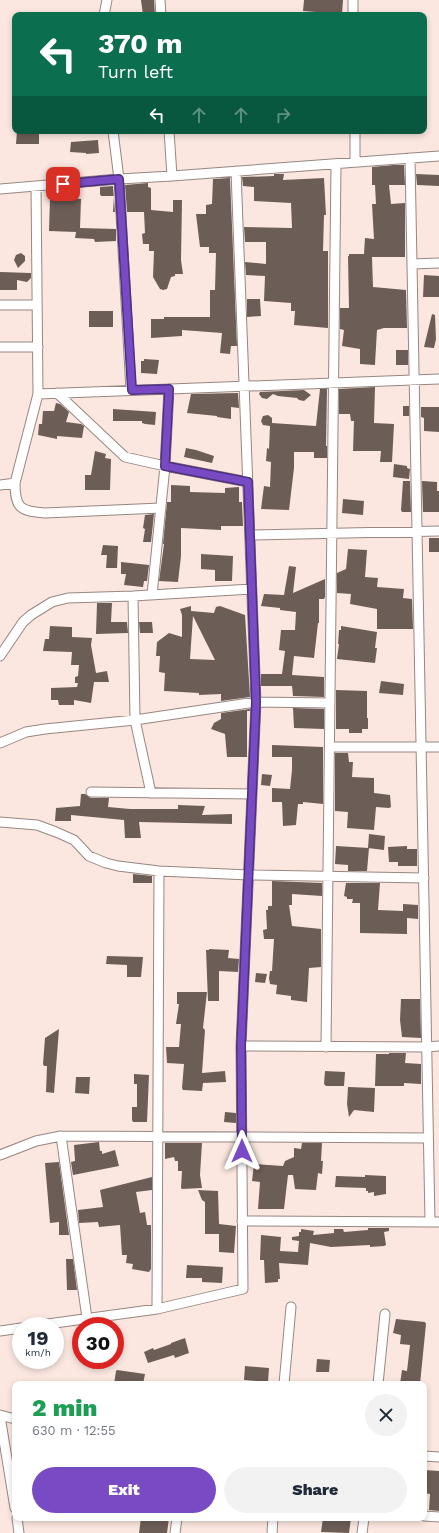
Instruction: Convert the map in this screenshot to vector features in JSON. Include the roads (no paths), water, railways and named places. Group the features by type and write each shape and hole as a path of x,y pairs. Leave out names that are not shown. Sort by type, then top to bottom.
{"street":[{"path":"105,12 107,0"},
{"path":"160,0 161,12"},
{"path":"353,0 353,12"},
{"path":"113,134 119,179 132,390"},
{"path":"169,134 172,176"},
{"path":"354,134 355,162"},
{"path":"0,189 439,156"},
{"path":"242,1222 434,1222 428,1138 410,158"},
{"path":"326,1047 336,164"},
{"path":"95,1317 157,1309 243,1288 241,1046 256,702 236,171"},
{"path":"36,186 38,394 16,483 15,498 20,506 27,512 44,513 161,508"},
{"path":"412,264 439,263"},
{"path":"0,305 37,305"},
{"path":"0,347 38,347"},
{"path":"38,394 439,379"},
{"path":"152,595 165,466 169,389"},
{"path":"57,393 125,457 248,482"},
{"path":"0,485 16,483"},
{"path":"250,535 439,531"},
{"path":"0,656 23,622 31,615 52,602 68,598 252,589"},
{"path":"133,596 135,720 151,793"},
{"path":"0,743 26,732 44,728 135,720 256,702 330,703"},
{"path":"330,747 439,747"},
{"path":"91,792 252,794"},
{"path":"0,822 37,825 74,840 89,856 118,866 160,871 249,875 424,878"},
{"path":"157,1309 160,871"},
{"path":"241,1046 439,1046"},
{"path":"61,1136 87,1317"},
{"path":"0,1155 36,1141 61,1136 428,1138"},
{"path":"284,1381 291,1307"},
{"path":"378,1381 385,1314"},
{"path":"0,1331 12,1329"},
{"path":"12,1418 0,1416 12,1490"},
{"path":"427,1456 439,1457"},
{"path":"427,1516 439,1517"},
{"path":"17,1521 19,1533"},
{"path":"175,1533 177,1521"},
{"path":"272,1533 273,1521"},
{"path":"362,1533 364,1521"}]}
